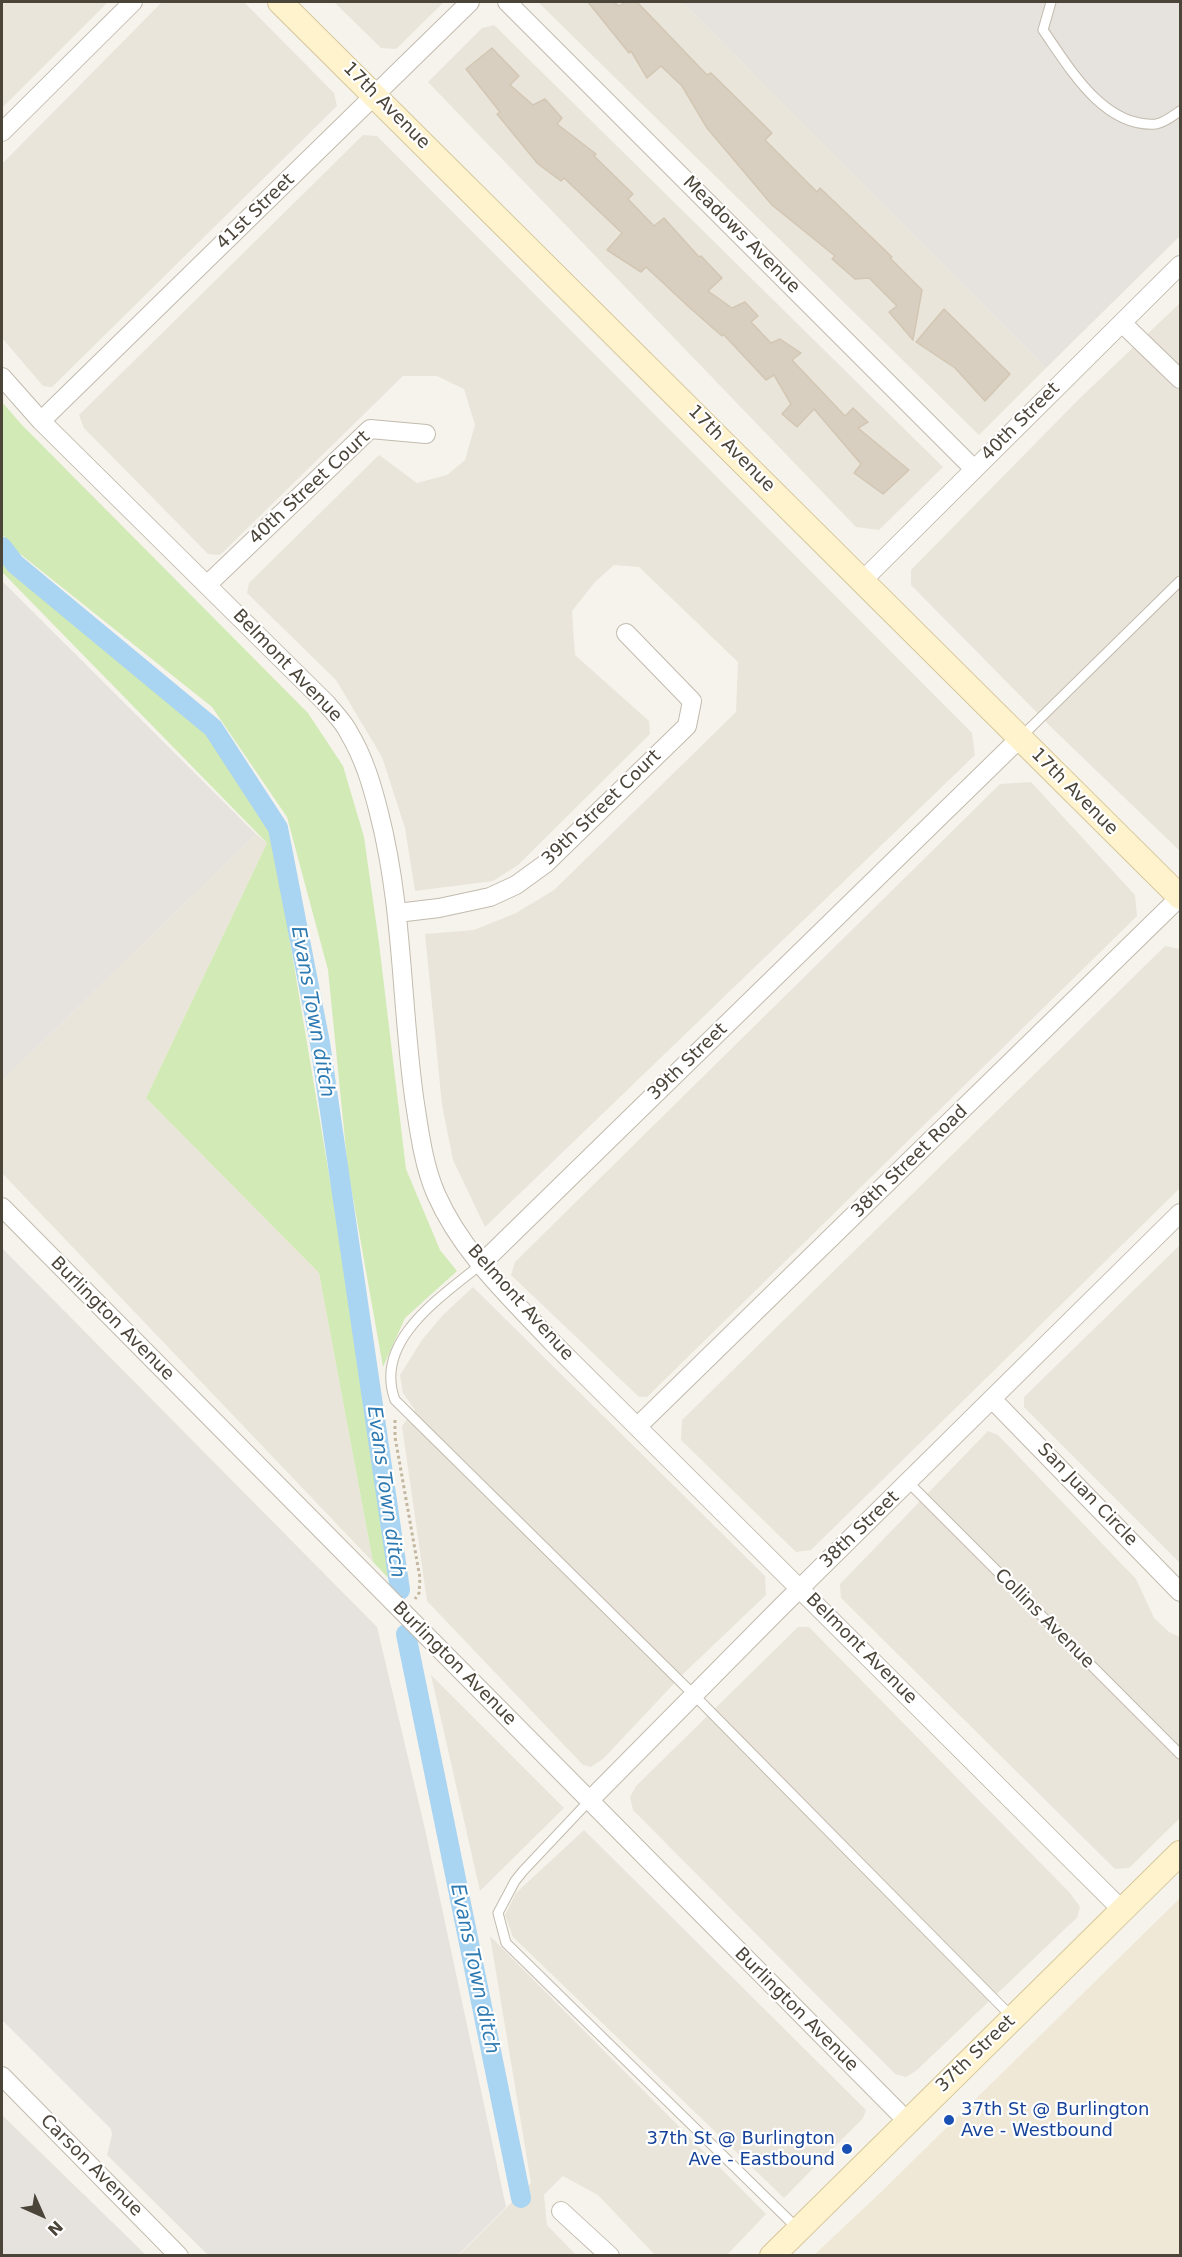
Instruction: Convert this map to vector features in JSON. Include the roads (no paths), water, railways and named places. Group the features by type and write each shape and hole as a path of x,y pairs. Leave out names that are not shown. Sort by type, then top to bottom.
{"main road":[{"name":"17th Avenue","path":"280,2 1180,897"},
{"name":"37th Street","path":"772,2256 1180,1853"}],"street":[{"path":"2,132 132,2"},
{"name":"41st Street","path":"41,421 470,2"},
{"name":"Meadows Avenue","path":"507,2 974,469"},
{"name":"40th Street","path":"863,580 1180,265"},
{"path":"1122,323 1180,379"},
{"name":"Belmont Avenue","path":"2,377 41,421 327,704 349,731 369,773 386,841 397,913 410,1067 420,1139 435,1192 449,1221 480,1265 553,1343 1123,1911"},
{"name":"40th Street Court","path":"208,584 370,429 426,434"},
{"name":"39th Street Court","path":"397,913 439,908 490,897 516,885 545,864 687,726 692,701 626,633"},
{"name":"39th Street","path":"480,1265 1020,738"},
{"name":"38th Street Road","path":"638,1426 1180,897"},
{"name":"Burlington Avenue","path":"2,1207 907,2121"},
{"name":"38th Street","path":"589,1801 800,1588 1180,1214"},
{"name":"San Juan Circle","path":"992,1399 1180,1592"},
{"name":"Carson Avenue","path":"2,2076 179,2256"},
{"path":"561,2211 610,2256"}],"lane":[{"path":"1051,2 1043,30 1071,71 1103,106 1132,122 1158,124 1180,111"},
{"path":"1020,738 1180,581"},
{"name":"39th Street","path":"480,1265 434,1302 406,1332 393,1358 390,1373 390,1386 396,1400 694,1695"},
{"name":"Collins Avenue","path":"908,1482 1180,1754"},
{"path":"694,1695 1013,2018"},
{"name":"38th Street","path":"589,1801 515,1881 498,1913 506,1942 799,2230"}],"waterway":[{"name":"Evans Town ditch","path":"2,547 15,564 213,728 278,828 320,1043 400,1590"},
{"name":"Evans Town ditch","path":"406,1634 521,2198"}],"place":[{"name":"37th St @ Burlington Ave - Westbound","path":"949,2120"},
{"name":"37th St @ Burlington Ave - Eastbound","path":"847,2149"}]}
